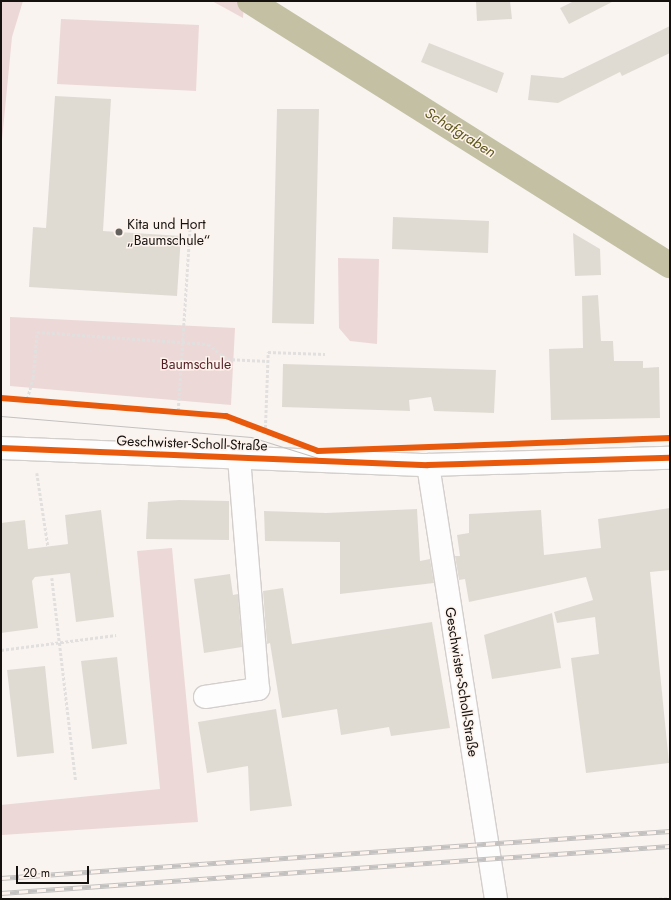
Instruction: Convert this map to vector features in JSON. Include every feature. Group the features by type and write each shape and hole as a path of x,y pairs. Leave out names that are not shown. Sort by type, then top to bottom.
{"street":[{"name":"Geschwister-Scholl-Straße","path":"1,448 428,465 670,458"},
{"name":"Geschwister-Scholl-Straße","path":"205,697 258,689 239,457"},
{"name":"Geschwister-Scholl-Straße","path":"428,465 496,899"}],"path":[{"path":"178,411 190,226"},
{"path":"27,399 33,378 37,332 208,344 227,358 268,361"},
{"path":"265,434 268,352 325,354"},
{"path":"33,449 48,546"},
{"path":"52,578 76,782"},
{"path":"1,650 116,635"},
{"path":"654,899 670,898"}],"green space":[{"path":"1,1 23,1 12,37 2,140"},
{"path":"212,1 244,1 243,18"},
{"path":"61,19 199,25 196,91 57,84"},
{"path":"338,258 379,259 377,344 350,341 339,328"},
{"name":"Baumschule","path":"10,317 235,328 231,405 10,386"},
{"path":"172,548 198,822 2,835 1,805 160,789 137,551"}],"building":[{"path":"510,1 512,19 477,21 476,2"},
{"path":"574,1 614,1 569,24 560,8"},
{"path":"670,26 670,53 622,76 620,72 558,103 528,100 531,75 563,78"},
{"path":"429,43 504,73 497,93 421,62"},
{"path":"55,96 111,99 103,231 181,236 177,296 29,287 33,227 46,228"},
{"path":"277,109 319,109 314,324 272,323"},
{"path":"393,217 489,221 488,253 392,249"},
{"path":"573,233 600,249 601,275 575,276"},
{"path":"598,295 601,341 613,341 614,361 643,361 643,368 659,367 660,418 551,420 549,349 583,348 582,296"},
{"path":"283,364 496,370 494,413 434,411 431,397 409,400 410,411 282,407"},
{"path":"179,500 229,501 229,540 146,539 148,502"},
{"path":"670,508 670,570 650,572 669,763 586,773 571,658 599,654 595,617 557,623 554,612 593,600 586,577 469,602 465,579 459,580 455,556 460,556 457,535 469,533 469,514 541,510 544,555 601,548 598,519"},
{"path":"417,509 420,561 430,559 434,583 340,594 340,542 265,541 264,511 326,513"},
{"path":"101,510 114,617 76,622 70,573 35,577 32,581 38,628 1,633 1,523 25,520 28,549 68,544 65,515"},
{"path":"230,574 233,595 238,594 242,647 204,653 194,579"},
{"path":"283,588 292,644 432,622 450,728 391,736 389,727 341,735 337,709 282,718 270,643 267,644 263,591"},
{"path":"552,613 561,668 492,679 484,635"},
{"path":"117,657 127,744 92,749 81,661"},
{"path":"45,666 54,753 17,757 7,670"},
{"path":"276,709 292,806 250,811 248,766 207,773 198,722"}],"waterway":[{"name":"Schafgraben","path":"250,1 670,265"}],"tram line":[{"path":"1,416 251,437 325,460 428,465 670,458"},
{"path":"1,448 313,460"}],"railway":[{"path":"1,878 670,831"},
{"path":"1,893 670,846"}],"cycle path":[{"path":"1,398 226,416 318,451 670,438"},
{"path":"1,448 428,465 670,458"}],"place":[{"name":"Kita und Hort „Baumschule“","path":"119,232"}]}
